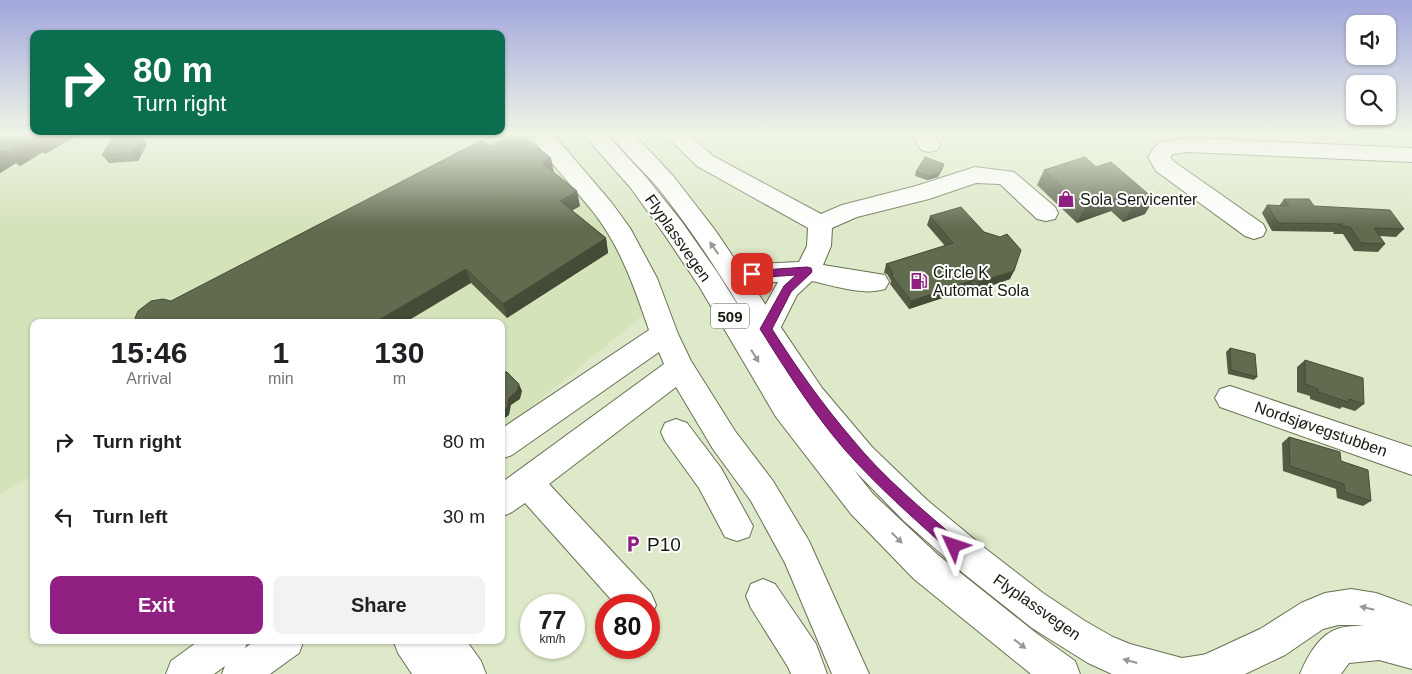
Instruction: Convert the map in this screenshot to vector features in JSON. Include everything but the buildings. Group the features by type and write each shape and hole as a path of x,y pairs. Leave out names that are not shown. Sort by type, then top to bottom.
{"main road":[{"path":"566,164 622,234 644,278 664,334 680,368 724,440 762,492 797,552 851,674"},
{"name":"Flyplassvegen","path":"622,164 638,182 673,228 708,279 786,408 862,504 926,567 1023,646 1062,674"},
{"name":"Flyplassvegen","path":"648,164 696,221 733,274 789,365 849,445 890,488 954,546 1030,604 1076,636 1116,658 1197,673"},
{"path":"711,164 820,224"},
{"path":"1163,164 1254,230"},
{"path":"820,224 850,211 922,193 974,175 1006,176 1046,213"},
{"path":"766,329 787,289 807,271 819,246 820,224"},
{"path":"733,274 807,271 846,279 876,282"},
{"path":"505,443 664,334"},
{"path":"505,499 680,368"},
{"name":"Nordsjøvegstubben","path":"1230,398 1412,461"},
{"path":"676,432 710,478 737,526"},
{"path":"527,482 629,594"},
{"path":"763,596 802,657 809,674"},
{"path":"1197,673 1281,637 1311,615 1332,608 1362,606 1398,617 1412,625"},
{"path":"1318,674 1339,646 1379,642 1412,651"},
{"path":"184,674 225,644"},
{"path":"240,674 281,644"},
{"path":"414,644 434,674"},
{"path":"447,644 468,674"}],"shaded area":[{"path":"0,164 555,164 614,235 647,312 517,419 505,426 505,319 30,319 30,477 0,494"}],"place":[{"name":"Sola Servicenter","path":"1066,199"},
{"name":"Circle K Automat Sola","path":"919,281"},
{"name":"P10","path":"633,544"}],"route":[{"path":"752,274 807,271 787,289 766,329 813,399 849,445 890,488 954,546"}]}
